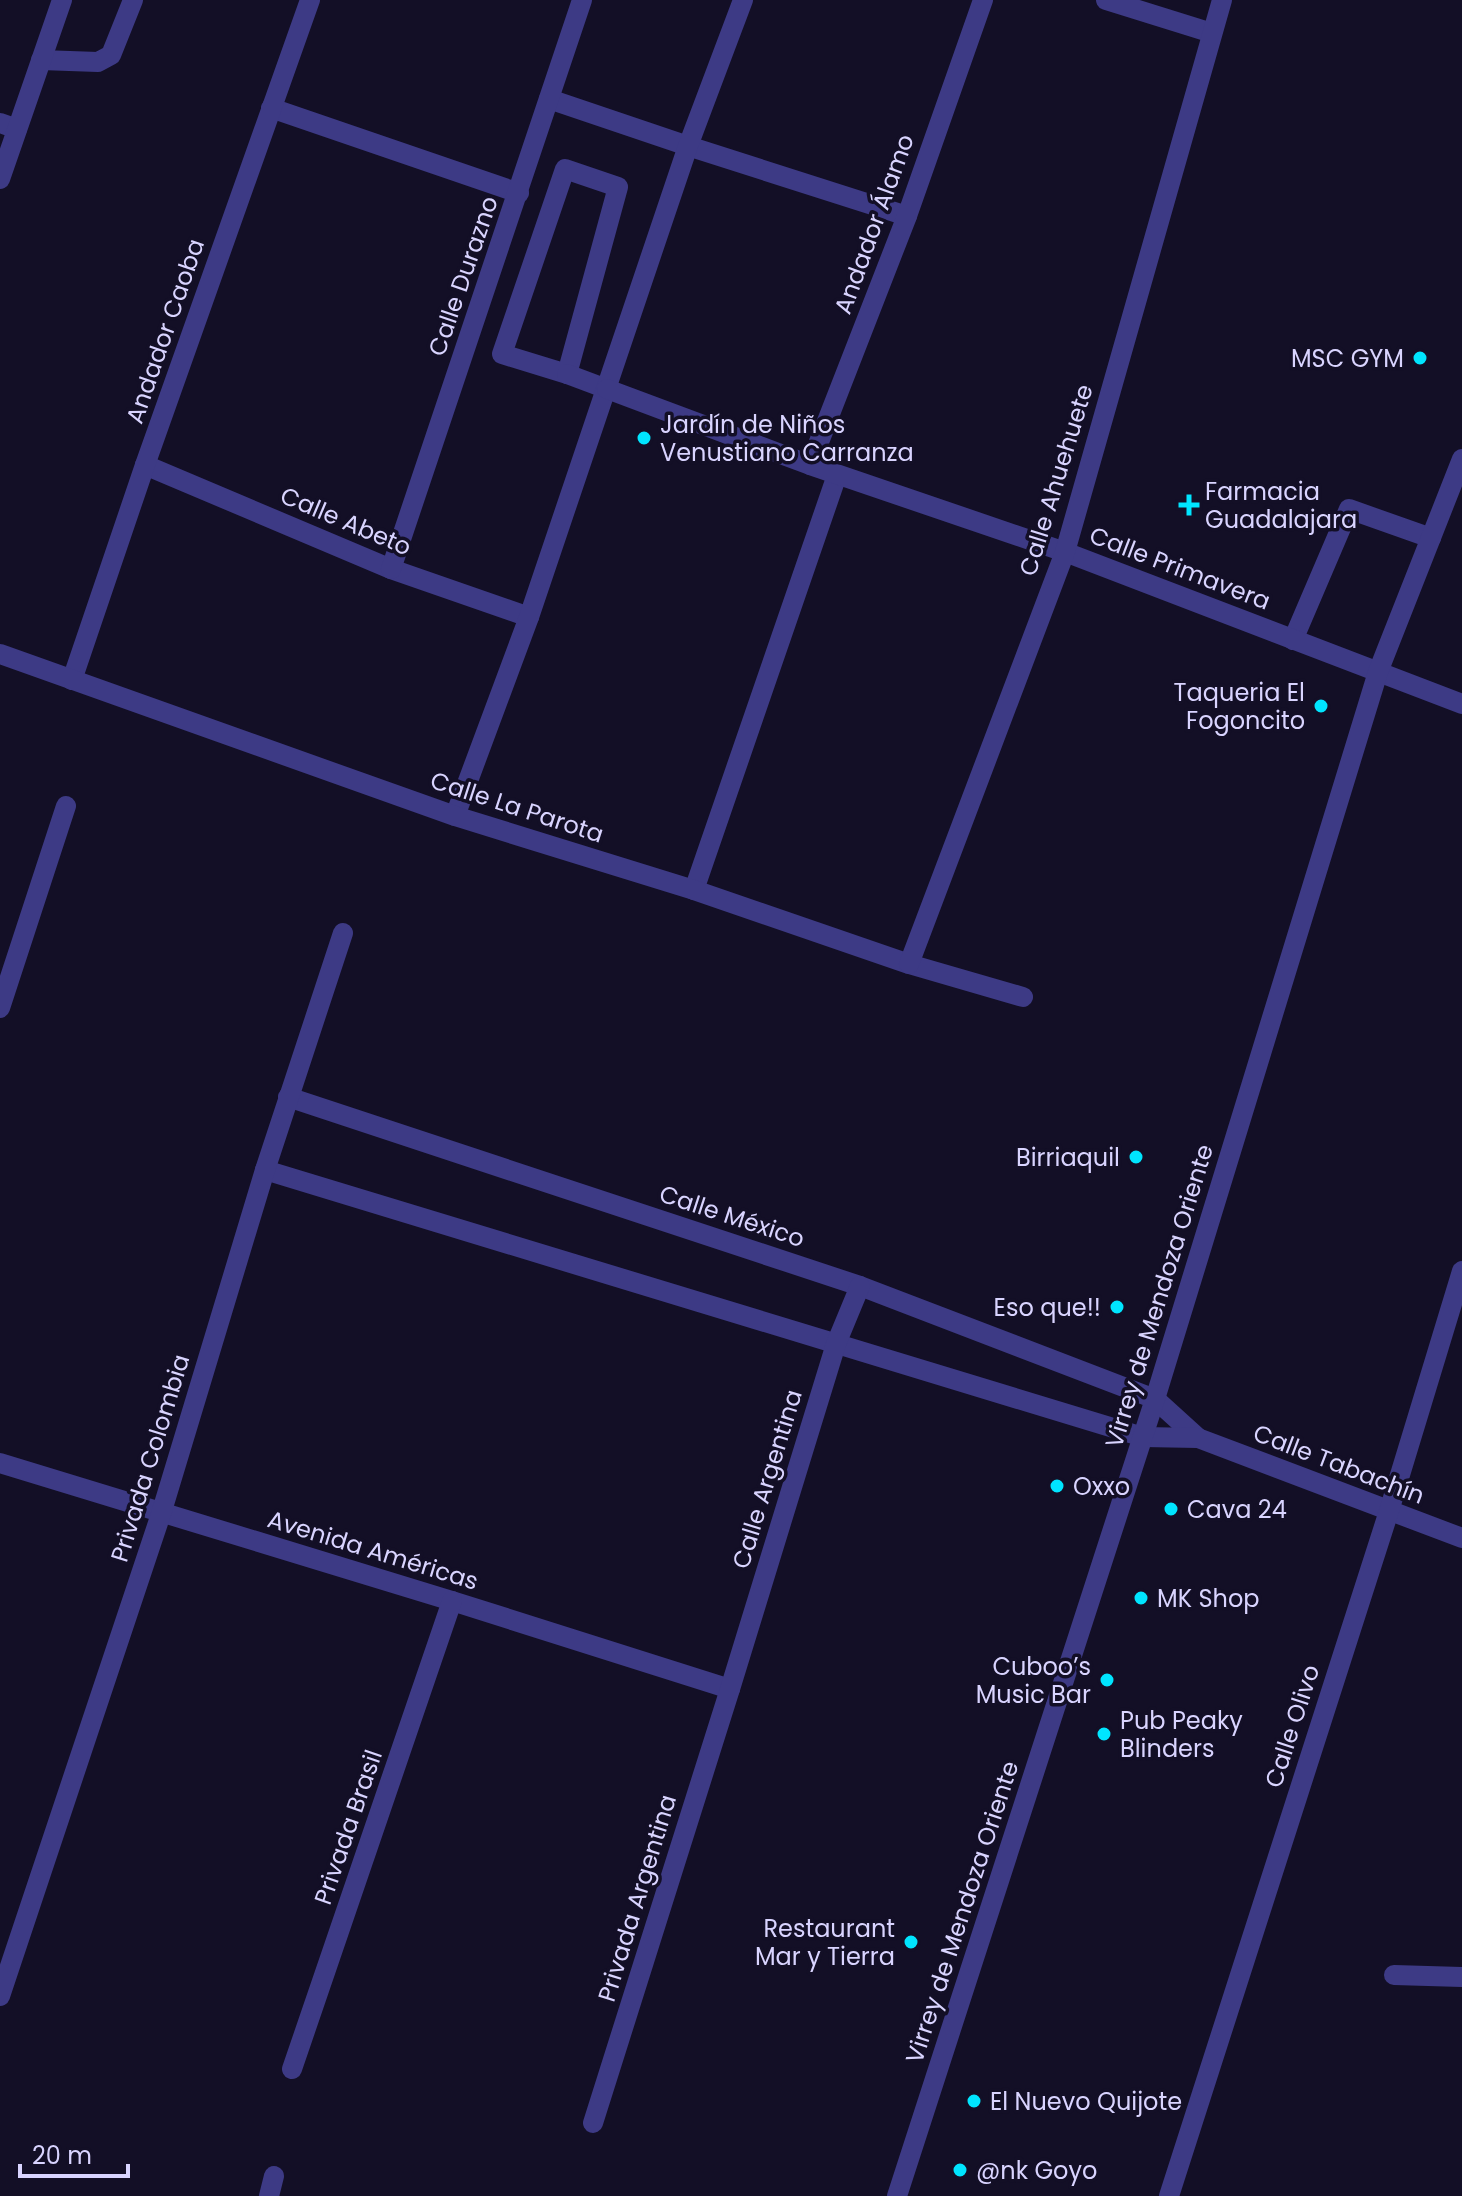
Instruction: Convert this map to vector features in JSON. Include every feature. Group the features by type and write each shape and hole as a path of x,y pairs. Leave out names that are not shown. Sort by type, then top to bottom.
{"street":[{"path":"0,179 8,126 41,60 62,0"},
{"path":"41,60 98,62 111,55 133,0"},
{"name":"Andador Caoba","path":"72,680 310,0"},
{"name":"Calle Durazno","path":"391,569 582,0"},
{"path":"455,816 529,617 688,146 743,0"},
{"name":"Andador Álamo","path":"810,465 907,216 983,0"},
{"path":"1106,0 1212,33"},
{"name":"Calle Ahuehuete","path":"909,964 1065,552 1222,0"},
{"path":"549,99 907,216"},
{"path":"271,108 519,193"},
{"name":"Calle Primavera","path":"567,374 618,187 565,169 502,354 567,374 837,475 1065,552 1462,704"},
{"name":"Virrey de Mendoza Oriente","path":"897,2196 1155,1399 1378,672 1462,459"},
{"name":"Calle Abeto","path":"145,465 391,569 529,617"},
{"path":"694,890 837,475"},
{"path":"1293,640 1349,509 1431,538"},
{"name":"Calle La Parota","path":"0,654 455,816 694,890 909,964 1023,997"},
{"path":"0,1008 66,806"},
{"name":"Privada Colombia","path":"0,1996 161,1514 265,1170 343,933"},
{"name":"Calle México","path":"288,1097 860,1286 1155,1399"},
{"path":"265,1170 1143,1437"},
{"name":"Calle Olivo","path":"1169,2196 1389,1511 1462,1271"},
{"name":"Calle Argentina","path":"730,1689 836,1344 860,1286"},
{"name":"Calle Tabachín","path":"1155,1399 1198,1438"},
{"name":"Calle Tabachín","path":"1143,1437 1198,1438 1462,1538"},
{"name":"Avenida Américas","path":"0,1463 730,1689"},
{"name":"Privada Brasil","path":"292,2069 452,1601"},
{"name":"Privada Argentina","path":"593,2123 730,1689"},
{"path":"1394,1975 1462,1977"}],"place":[{"name":"MSC GYM","path":"1420,358"},
{"name":"Jardín de Niños Venustiano Carranza","path":"644,438"},
{"name":"Farmacia Guadalajara","path":"1189,505"},
{"name":"Taqueria El Fogoncito","path":"1321,706"},
{"name":"Birriaquil","path":"1136,1157"},
{"name":"Eso que!!","path":"1117,1307"},
{"name":"Oxxo","path":"1057,1486"},
{"name":"Cava 24","path":"1171,1509"},
{"name":"MK Shop","path":"1141,1598"},
{"name":"Cuboo’s Music Bar","path":"1107,1680"},
{"name":"Pub Peaky Blinders","path":"1104,1734"},
{"name":"Restaurant Mar y Tierra","path":"911,1942"},
{"name":"El Nuevo Quijote","path":"974,2101"},
{"name":"@nk Goyo","path":"960,2170"}]}
